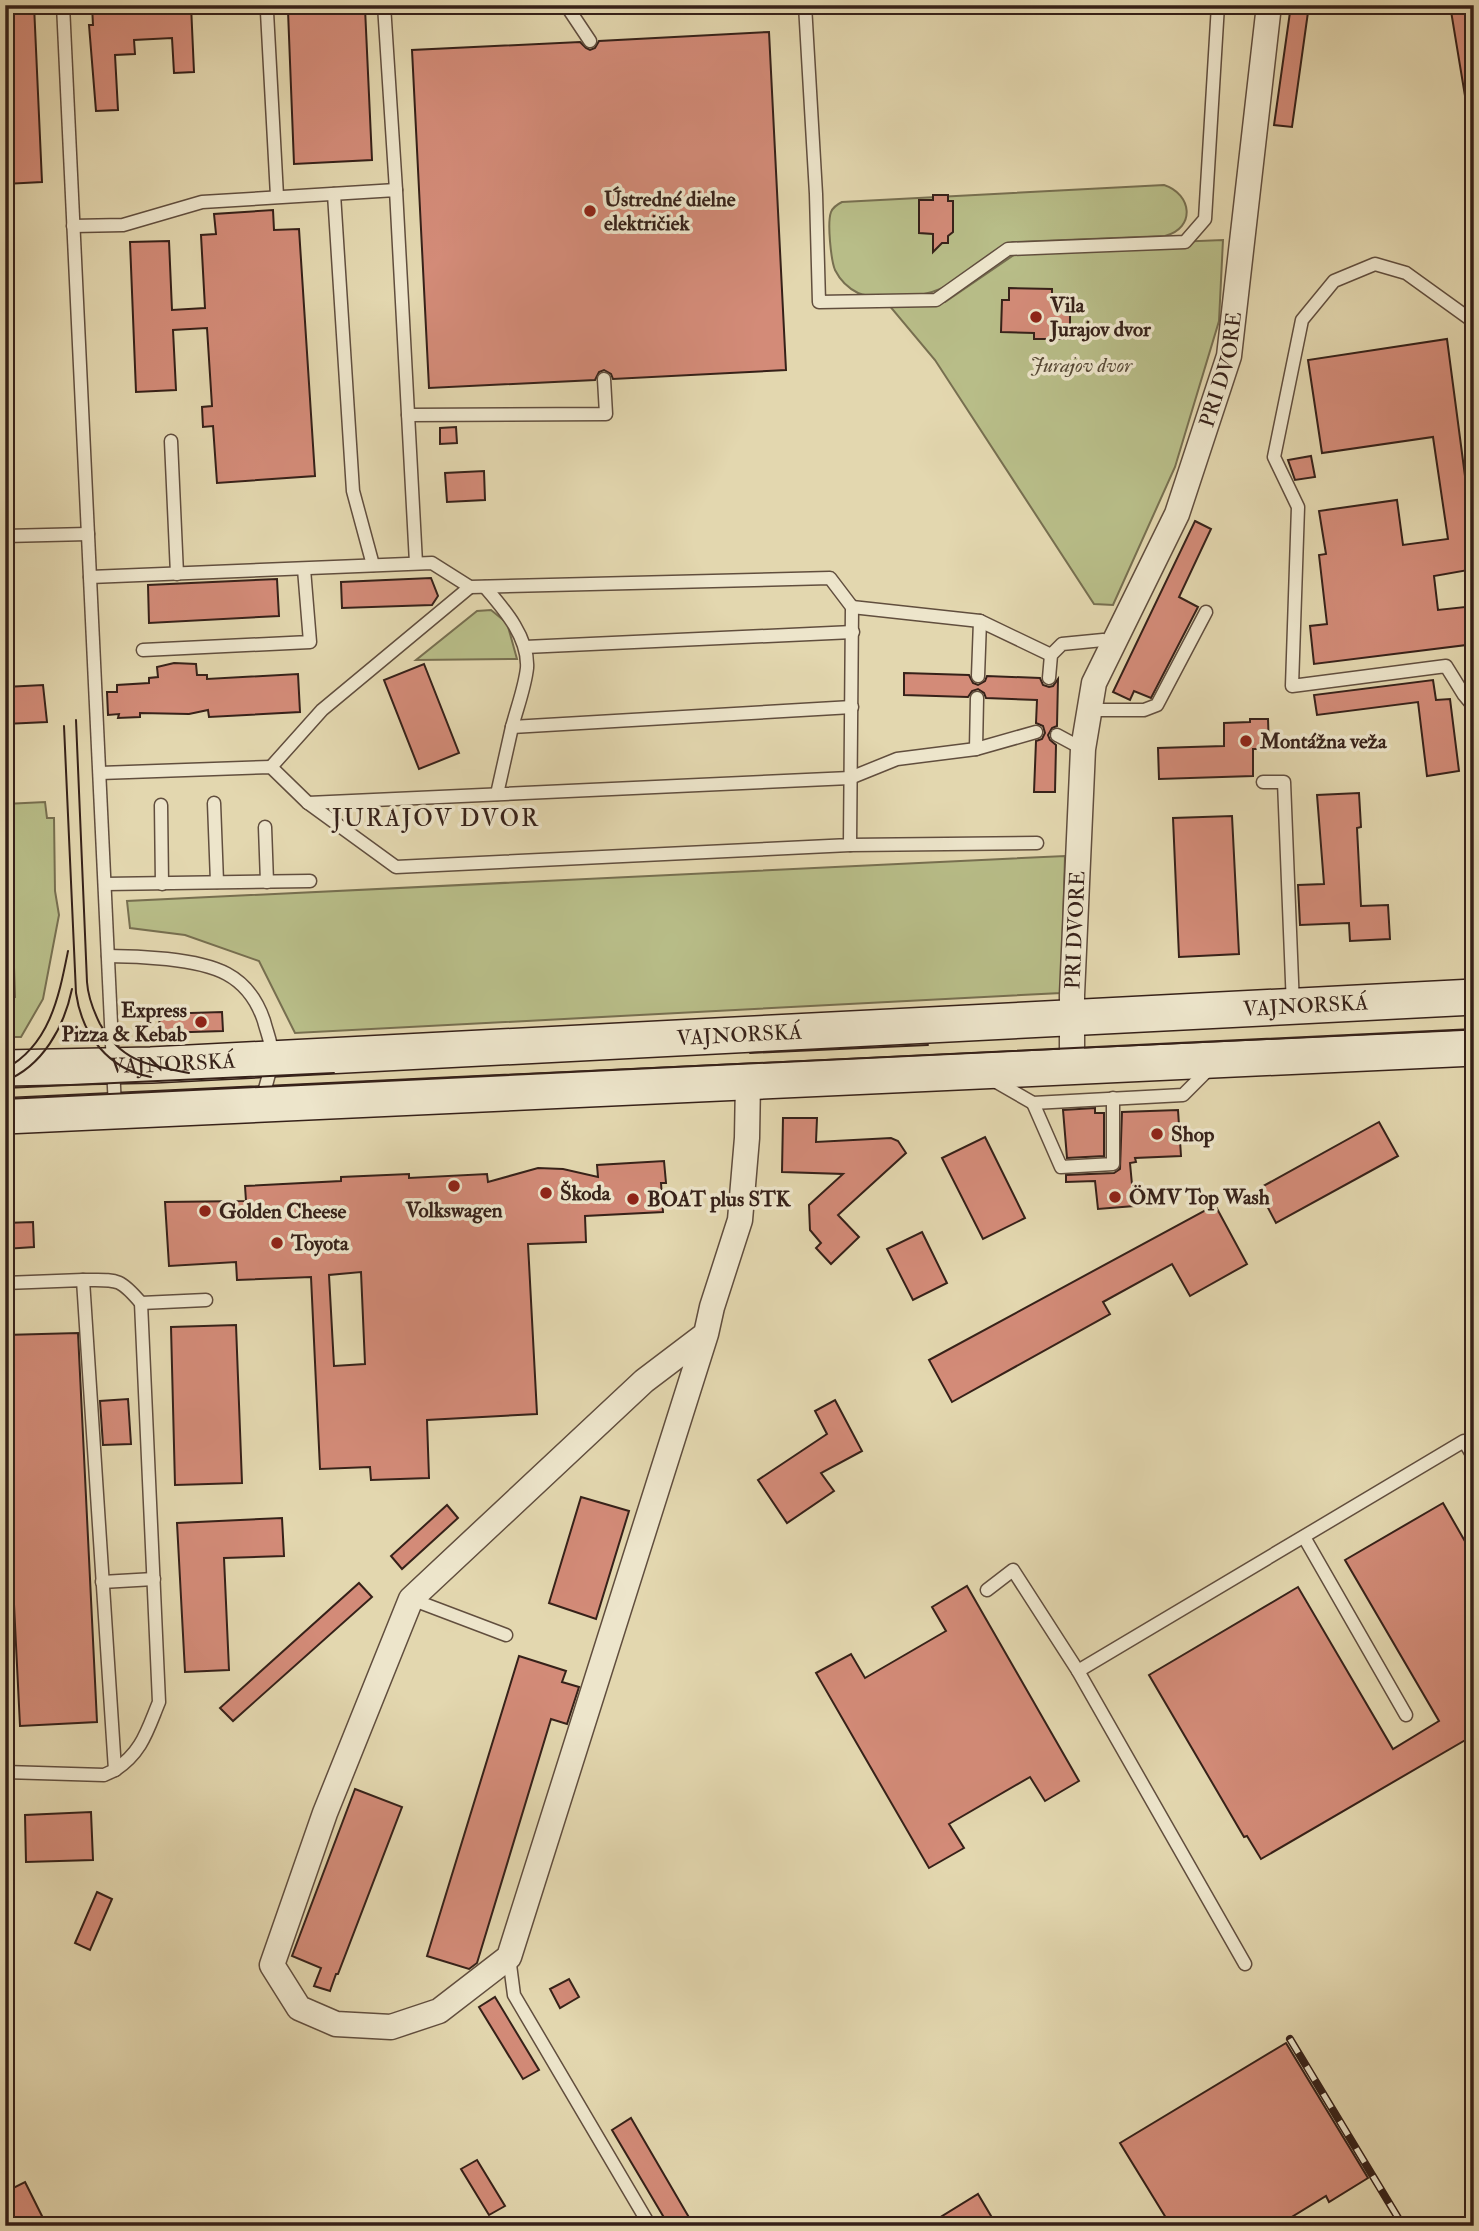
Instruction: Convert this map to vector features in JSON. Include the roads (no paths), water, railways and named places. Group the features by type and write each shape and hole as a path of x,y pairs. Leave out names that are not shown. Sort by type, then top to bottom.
{"main road":[{"name":"VAJNORSKÁ","path":"5,1068 113,1067 1474,997"},
{"path":"5,1116 1474,1048"}],"street":[{"name":"PRI DVORE","path":"1072,1066 1083,749 1094,683 1177,514 1229,356 1269,5"},
{"path":"705,1334 644,1381 411,1599 326,1813 272,1965 299,2008 336,2024 391,2027 439,2011 509,1958 705,1334 712,1307 740,1220 747,1138 748,1081"}],"lane":[{"path":"62,5 115,1112"},
{"path":"268,5 277,196"},
{"path":"384,5 416,564"},
{"path":"566,5 590,41"},
{"path":"805,5 819,302 936,300 1008,249 1185,242 1205,219 1218,5"},
{"path":"73,226 123,225 202,202 396,190"},
{"path":"334,194 353,491 373,565"},
{"path":"1474,322 1406,272 1375,264 1334,281 1302,320 1274,457 1298,508 1292,686 1446,666 1474,707"},
{"path":"408,415 606,414 604,379"},
{"path":"171,441 177,574"},
{"path":"5,536 88,534"},
{"path":"90,578 432,563 470,587 830,578 852,607 850,845"},
{"path":"143,650 310,642 304,569"},
{"path":"100,773 271,767 322,710 470,587"},
{"path":"485,587 505,611 525,648 527,668 497,794"},
{"path":"852,607 980,621 1051,655"},
{"path":"1089,710 1144,710 1162,701 1206,612"},
{"path":"978,676 980,621"},
{"path":"525,648 853,632"},
{"path":"1049,678 1051,655 1062,644 1103,640 1113,643"},
{"path":"976,749 977,698"},
{"path":"512,727 852,707"},
{"path":"308,803 850,778 897,759 976,749 1036,732"},
{"path":"1057,735 1083,749"},
{"path":"271,767 308,803 396,867 850,845 1037,843"},
{"path":"1263,782 1284,782 1293,1006"},
{"path":"214,803 217,883"},
{"path":"161,805 162,884"},
{"path":"265,827 267,882"},
{"path":"105,884 310,881"},
{"path":"108,956 202,963 230,974 247,989 261,1013 270,1042 272,1059 261,1104"},
{"path":"978,1071 1033,1102 1183,1095 1220,1059"},
{"path":"1033,1102 1061,1167 1113,1164 1113,1098"},
{"path":"83,1280 115,1770"},
{"path":"5,1283 116,1280 124,1284 141,1303 159,1702 131,1759 104,1775 6,1772 5,1751"},
{"path":"141,1303 206,1300"},
{"path":"1078,1671 1464,1441 1474,1458"},
{"path":"1304,1537 1406,1715"},
{"path":"987,1590 1013,1570 1078,1671 1244,1964"},
{"path":"102,1582 154,1579"},
{"path":"411,1599 506,1635"},
{"path":"509,1958 514,1995 650,2226"}],"tram line":[{"path":"76,720 87,982 91,1003 100,1024 117,1047 137,1060 189,1073"},
{"path":"64,726 76,993 79,1008 91,1036 110,1058 136,1073 151,1077"},
{"path":"5,1069 33,1047 42,1033 56,1002 68,951"},
{"path":"5,1081 30,1066 50,1044 64,1017 72,989"},
{"path":"5,1099 1474,1029"},
{"path":"750,1053 928,1045"},
{"path":"5,1088 334,1073"}],"railway":[{"path":"1290,2039 1403,2226"}],"place":[{"name":"Ústredné dielne električiek","path":"590,211"},
{"name":"Vila Jurajov dvor","path":"1036,317"},
{"name":"Montážna veža","path":"1246,741"},
{"name":"Express Pizza & Kebab","path":"201,1022"},
{"name":"Shop","path":"1157,1134"},
{"name":"Volkswagen","path":"454,1186"},
{"name":"Škoda","path":"546,1193"},
{"name":"ÖMV Top Wash","path":"1115,1197"},
{"name":"BOAT plus STK","path":"633,1199"},
{"name":"Golden Cheese","path":"205,1211"},
{"name":"Toyota","path":"277,1243"}],"district":[{"name":"JURAJOV DVOR","path":"436,818"}],"park label":[{"name":"Jurajov dvor","path":"1081,365"}]}
